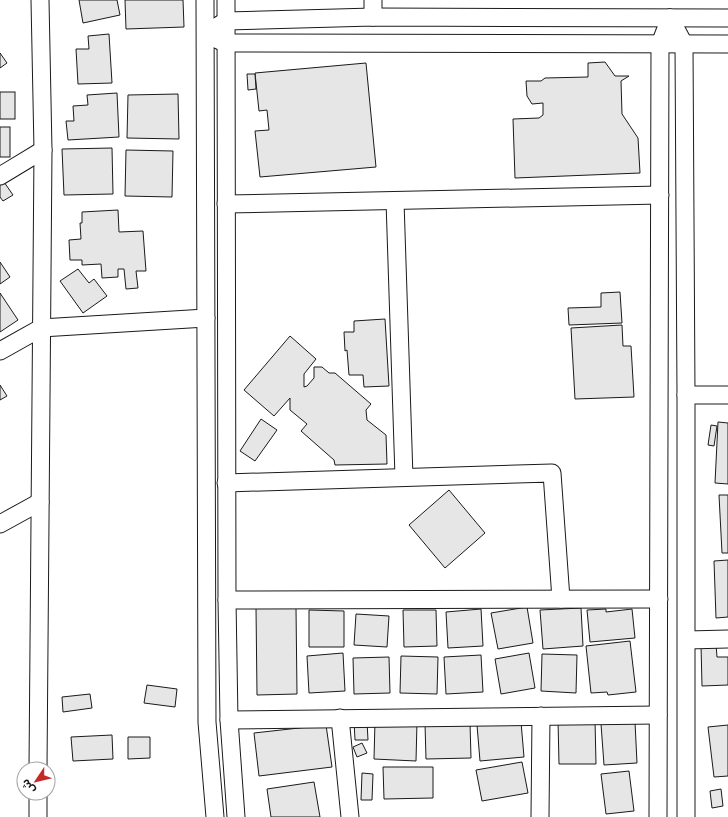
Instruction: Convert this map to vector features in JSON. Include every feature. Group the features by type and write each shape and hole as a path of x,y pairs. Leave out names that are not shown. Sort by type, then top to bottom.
{"street":[{"path":"38,761 43,150 40,0"},
{"path":"205,0 207,722 215,817"},
{"path":"226,0 227,600 229,720 236,817"},
{"path":"372,17 373,0"},
{"path":"205,34 226,21 372,17 728,18"},
{"path":"658,817 660,44 670,18"},
{"path":"670,18 684,44 686,817"},
{"path":"205,34 225,43 728,44"},
{"path":"0,176 43,150"},
{"path":"226,204 660,195"},
{"path":"395,200 404,477"},
{"path":"0,351 41,328 206,318"},
{"path":"686,394 728,395"},
{"path":"226,483 552,474 561,599"},
{"path":"0,524 40,502"},
{"path":"227,600 659,599"},
{"path":"686,640 728,639"},
{"path":"229,720 658,715"},
{"path":"540,817 541,716"},
{"path":"340,718 350,817"},
{"path":"38,801 38,817"}],"building":[{"path":"79,0 117,0 120,15 83,23"},
{"path":"125,0 183,0 184,27 126,29"},
{"path":"109,34 112,83 78,84 76,49 89,49 88,36"},
{"path":"0,53 7,63 0,68"},
{"path":"605,62 615,76 629,76 621,81 622,114 638,138 640,173 515,178 513,119 539,118 543,115 543,103 532,104 527,96 526,81 541,81 545,78 588,77 588,63"},
{"path":"366,63 376,167 260,177 255,131 269,130 267,110 259,111 255,73"},
{"path":"247,74 255,74 256,89 248,90"},
{"path":"0,92 15,92 15,119 0,119"},
{"path":"117,93 119,137 68,140 66,121 74,121 73,106 88,105 87,95"},
{"path":"178,94 179,139 127,138 128,95"},
{"path":"0,127 10,127 10,157 0,157"},
{"path":"112,148 113,194 64,195 62,149"},
{"path":"126,150 173,151 172,197 125,196"},
{"path":"4,182 13,195 3,201 0,197 0,185"},
{"path":"118,210 119,232 143,231 146,271 136,271 138,288 126,289 124,269 118,269 118,277 102,278 101,264 82,265 82,260 70,260 69,240 81,239 80,223 82,223 82,212"},
{"path":"0,262 10,277 0,284"},
{"path":"78,269 89,283 94,279 107,296 83,313 60,281"},
{"path":"620,292 622,323 569,325 568,308 601,307 601,293"},
{"path":"0,293 18,320 0,332"},
{"path":"385,319 389,386 364,387 363,375 349,375 347,350 345,351 344,332 354,332 354,321"},
{"path":"622,325 623,346 631,346 634,397 575,399 571,328"},
{"path":"290,336 316,359 304,374 304,387 307,386 314,378 314,367 322,367 329,373 335,373 371,404 366,410 367,420 386,435 387,464 335,465 334,460 301,431 307,424 290,410 290,398 274,416 244,390"},
{"path":"0,385 7,396 0,400"},
{"path":"261,419 277,430 255,461 240,451"},
{"path":"718,422 728,423 728,484 715,483"},
{"path":"711,425 717,426 714,446 708,445"},
{"path":"449,490 485,533 445,568 409,525"},
{"path":"719,495 728,495 728,553 722,553"},
{"path":"728,560 728,617 716,618 714,561"},
{"path":"527,607 533,643 498,649 491,613"},
{"path":"256,608 296,608 297,694 257,695"},
{"path":"581,608 583,646 543,649 540,610"},
{"path":"481,609 483,646 448,648 446,612"},
{"path":"606,609 606,612 632,609 635,638 590,642 587,610"},
{"path":"309,610 344,611 344,647 309,647"},
{"path":"403,610 436,610 437,646 404,647"},
{"path":"356,614 389,616 387,647 354,645"},
{"path":"630,641 636,692 608,695 607,692 591,693 586,646"},
{"path":"716,644 717,657 728,657 728,685 702,686 701,645"},
{"path":"343,653 345,691 309,693 307,656"},
{"path":"529,653 535,688 501,694 495,659"},
{"path":"542,654 577,655 576,693 541,691"},
{"path":"481,655 483,692 446,694 444,657"},
{"path":"401,656 438,657 437,694 400,693"},
{"path":"389,657 390,693 354,694 353,658"},
{"path":"147,685 177,689 175,707 144,703"},
{"path":"90,694 92,708 63,712 62,697"},
{"path":"558,720 595,720 596,764 559,764"},
{"path":"354,721 367,721 368,740 355,740"},
{"path":"375,721 417,722 416,761 374,759"},
{"path":"521,722 524,757 480,761 477,725"},
{"path":"635,722 637,763 604,765 601,724"},
{"path":"470,723 471,758 426,759 425,724"},
{"path":"326,725 332,767 259,776 254,733"},
{"path":"728,725 728,776 714,777 708,727"},
{"path":"112,735 113,759 73,761 71,737"},
{"path":"128,737 150,737 150,758 128,759"},
{"path":"362,743 367,753 357,757 353,747"},
{"path":"522,762 528,793 482,801 476,770"},
{"path":"383,767 433,767 433,798 384,799"},
{"path":"629,771 634,811 606,814 601,774"},
{"path":"362,773 373,774 372,800 361,800"},
{"path":"314,782 320,817 271,817 267,789"},
{"path":"721,789 723,806 712,808 710,791"}]}
